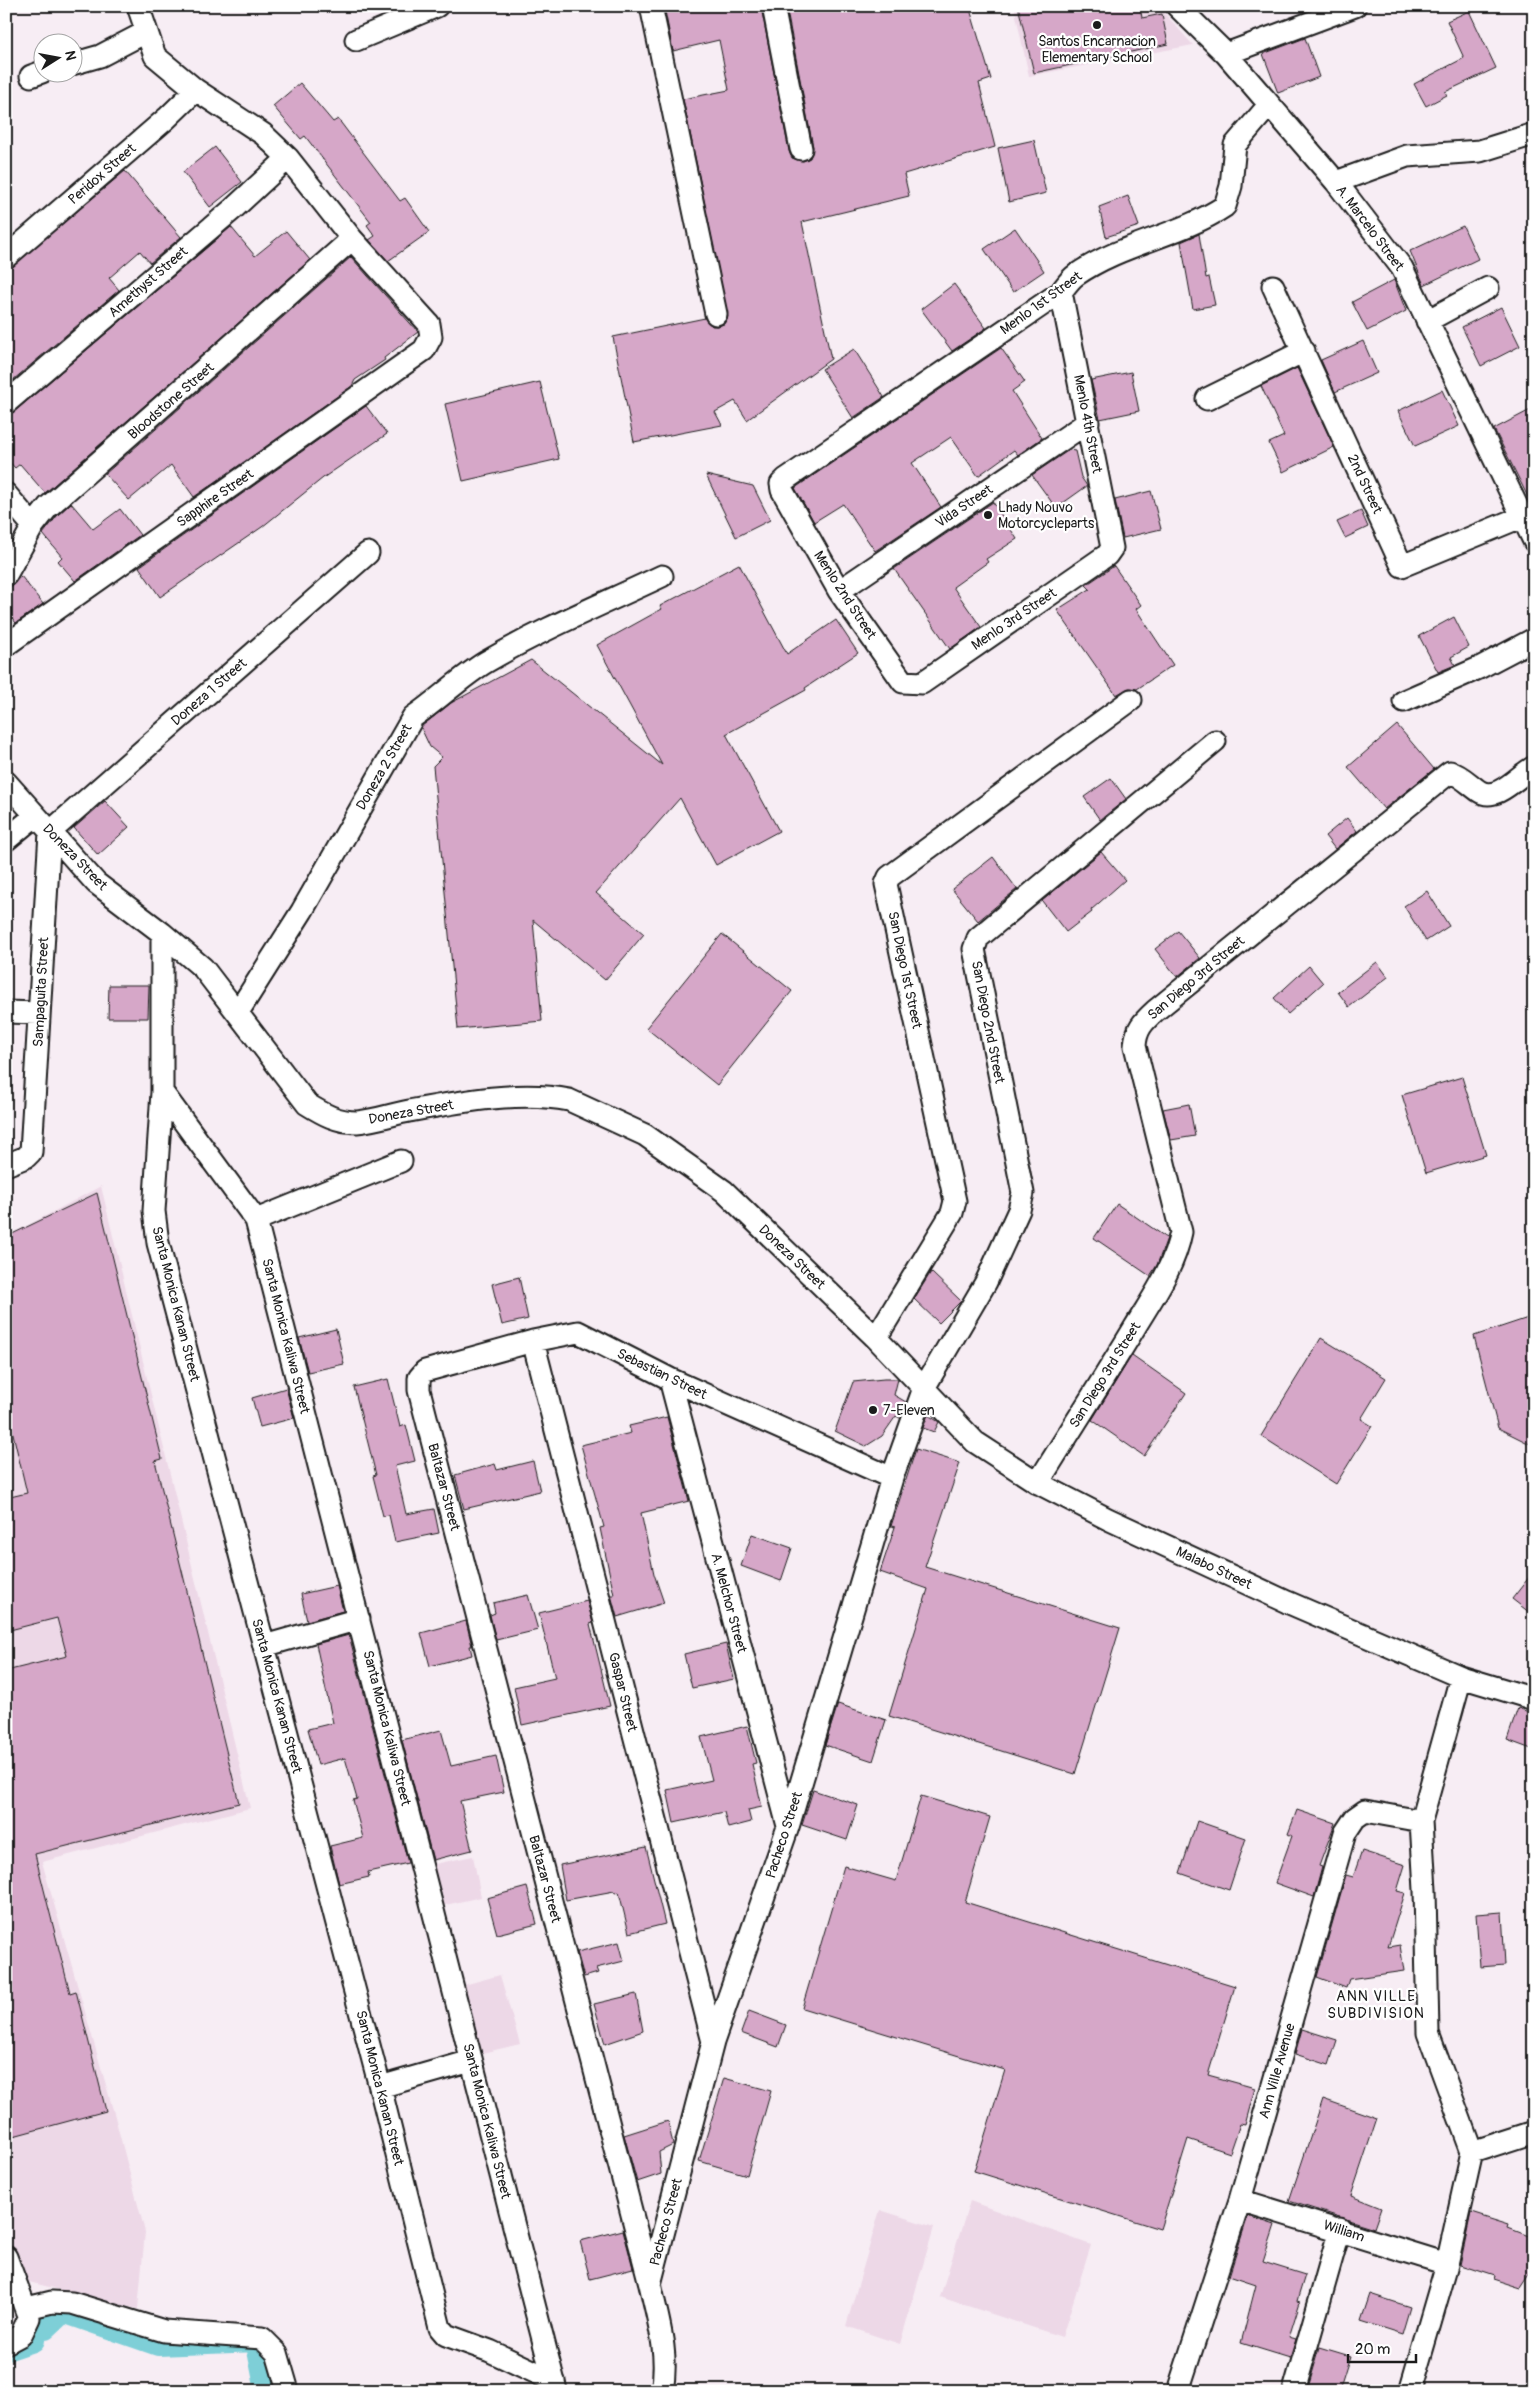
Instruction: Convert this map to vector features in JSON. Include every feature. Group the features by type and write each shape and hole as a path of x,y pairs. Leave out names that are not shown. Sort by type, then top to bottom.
{"street":[{"path":"138,6 155,56 196,90 263,134 288,158 352,239"},
{"path":"356,40 437,6"},
{"path":"651,6 716,314"},
{"path":"773,6 801,149"},
{"name":"A. Marcelo Street","path":"1177,6 1226,54 1336,182 1402,268 1534,542"},
{"path":"1226,54 1355,6"},
{"path":"82,61 100,56 146,32"},
{"name":"Peridox Street","path":"6,257 167,118 196,90"},
{"name":"Menlo 1st Street","path":"782,490 781,484 786,479 1061,292 1075,276 1130,247 1209,217 1226,206 1231,186 1235,144 1269,105"},
{"path":"1336,182 1407,156 1480,152 1534,134"},
{"name":"Amethyst Street","path":"6,403 233,209 288,158"},
{"name":"Sapphire Street","path":"6,645 424,350 431,337 429,324 352,239"},
{"name":"Bloodstone Street","path":"6,575 33,526 48,508 352,239"},
{"name":"2nd Street","path":"1273,286 1402,566 1522,517"},
{"path":"1427,321 1488,288"},
{"name":"Menlo 4th Street","path":"1061,292 1112,548 1107,555"},
{"path":"1207,399 1304,351"},
{"name":"Vida Street","path":"839,591 1088,422"},
{"name":"Menlo 2nd Street","path":"782,490 839,591 903,682 922,682"},
{"path":"6,494 33,526"},
{"name":"Doneza 1 Street","path":"50,832 368,553"},
{"name":"Menlo 3rd Street","path":"922,682 1107,555"},
{"name":"Doneza 2 Street","path":"238,1012 302,911 413,717 484,663 545,630 662,576"},
{"path":"1404,701 1479,668 1534,639"},
{"name":"San Diego 1st Street","path":"876,1338 952,1213 955,1201 886,884 889,877 1131,700"},
{"name":"San Diego 2nd Street","path":"924,1388 986,1282 1019,1210 1023,1193 974,949 978,938 1215,741"},
{"name":"San Diego 3rd Street","path":"1038,1483 1170,1268 1178,1249 1181,1232 1135,1046 1139,1027 1162,1005 1450,772 1456,774 1484,794 1494,794 1534,767"},
{"name":"Doneza Street","path":"6,782 96,884 203,968 307,1104 329,1117 357,1122 474,1101 526,1097 569,1100 645,1135 724,1191 876,1338 924,1388"},
{"path":"6,840 36,816"},
{"name":"Sampaguita Street","path":"6,1165 26,1157 31,1152 50,832"},
{"name":"Santa Monica Kanan Street","path":"162,934 162,1092 154,1212 158,1243 380,2088 440,2328 446,2335 490,2351 555,2386"},
{"path":"6,1012 40,1013"},
{"name":"Santa Monica Kaliwa Street","path":"162,1092 256,1220 555,2386"},
{"path":"256,1220 401,1161"},
{"name":"Sebastian Street","path":"425,1371 533,1341 578,1332 670,1379 892,1478"},
{"name":"Gaspar Street","path":"533,1341 713,2042"},
{"name":"Baltazar Street","path":"425,1371 419,1378 419,1390 664,2344 666,2371 662,2391"},
{"name":"A. Melchor Street","path":"670,1379 788,1827"},
{"name":"Pacheco Street","path":"650,2284 713,2042 788,1827 892,1478 924,1388"},
{"name":"Malabo Street","path":"924,1388 975,1442 1038,1483 1108,1519 1278,1598 1462,1677 1534,1698"},
{"path":"264,1646 359,1619"},
{"path":"1410,2391 1448,2264 1472,2152 1428,2033 1425,1890 1421,1821 1462,1677"},
{"name":"Ann Ville Avenue","path":"1178,2391 1240,2200 1345,1833 1355,1818 1365,1811 1421,1821"},
{"path":"380,2088 471,2061"},
{"path":"1472,2152 1534,2132"},
{"name":"William","path":"1240,2200 1340,2229 1448,2264"},
{"path":"1294,2391 1340,2229"},
{"path":"6,2258 27,2317 21,2335 6,2343"},
{"path":"27,2317 52,2302 72,2303 164,2331 262,2338 277,2353 288,2391"}],"shaded area":[{"name":"Santos Encarnacion Elementary School","path":"1014,6 1158,6 1193,45 1029,76"},
{"path":"101,1186 250,1808 42,1862 114,2113 145,2232 138,2309 29,2282 6,2232 6,1237"},
{"path":"473,1856 481,1897 441,1906 430,1865"},
{"path":"500,1975 520,2044 478,2054 457,1987"},
{"path":"970,2201 1091,2245 1062,2337 940,2297"},
{"path":"880,2210 934,2227 900,2344 846,2326"}],"building":[{"path":"664,6 761,6 789,151 792,158 803,161 810,158 813,147 786,6 969,6 991,79 979,83 995,147 904,174 909,196 802,222 831,359 747,420 735,401 715,412 722,425 634,442 613,337 705,318 712,326 718,326 724,324 728,317 683,99 729,90 719,40 673,51"},
{"name":"Santos Encarnacion Elementary School","path":"1018,6 1140,6 1142,18 1162,14 1168,44 1034,73"},
{"path":"1469,11 1496,68 1445,92 1447,95 1426,106 1414,84 1464,58 1447,21"},
{"path":"1305,38 1319,77 1278,93 1263,54"},
{"path":"300,83 333,122 338,119 400,201 405,198 429,232 388,261 369,240 375,236 367,225 371,222 305,136 301,139 273,106"},
{"path":"1034,140 1046,193 1009,202 998,148"},
{"path":"215,147 242,182 210,207 183,172"},
{"path":"125,171 181,237 150,263 140,251 109,278 119,290 6,386 6,271"},
{"path":"1128,196 1139,226 1106,237 1099,207"},
{"path":"1463,226 1478,259 1424,285 1410,251"},
{"path":"231,227 255,256 286,231 310,260 45,493 20,464 15,468 6,458 6,415 14,412"},
{"path":"1015,228 1044,271 1013,292 984,249"},
{"path":"1199,234 1206,278 1209,277 1215,305 1193,309 1181,242"},
{"path":"351,257 418,332 384,358 385,360 355,380 352,386 194,497 171,465 129,500 105,474"},
{"path":"1394,280 1406,311 1367,331 1352,302"},
{"path":"954,284 986,328 952,351 921,309"},
{"path":"1501,307 1520,346 1481,366 1462,327"},
{"path":"1363,341 1377,373 1335,392 1321,360"},
{"path":"1001,348 1025,382 1012,391 1042,438 1018,455 1014,450 978,476 951,437 912,463 941,507 875,551 843,504 814,522 795,488"},
{"path":"854,349 884,397 853,418 822,369"},
{"path":"1297,368 1334,447 1283,472 1269,443 1284,436 1261,386"},
{"path":"1131,372 1139,411 1100,419 1091,380"},
{"path":"540,382 559,459 463,481 445,404"},
{"path":"1442,390 1459,426 1415,446 1398,411"},
{"path":"366,406 387,434 323,478 262,527 160,597 139,567"},
{"path":"1534,408 1534,509 1494,429"},
{"path":"1069,450 1075,451 1081,477 1087,486 1056,508 1032,475"},
{"path":"706,475 753,486 770,520 736,537"},
{"path":"1151,491 1161,529 1123,538 1115,500"},
{"path":"993,502 1017,539 986,559 988,562 953,587 981,627 950,649 894,569"},
{"path":"71,503 93,529 120,509 140,535 75,581 58,561 62,557 43,534 57,516"},
{"path":"1361,511 1368,527 1345,538 1337,522"},
{"path":"739,564 787,654 836,620 858,653 805,688 806,690 726,734 779,831 716,865 680,798 596,893 644,934 605,980 533,920 542,1021 458,1029 433,766 442,757 430,747 421,728 422,726 451,703 531,660 662,765 597,645 662,609 660,606"},
{"path":"1114,566 1141,605 1136,609 1173,665 1137,689 1129,688 1116,695 1057,610 1090,589 1086,585"},
{"path":"21,576 43,604 16,623 6,611 6,592"},
{"path":"1454,617 1469,647 1451,657 1455,665 1438,672 1419,636"},
{"path":"1397,725 1434,769 1384,809 1348,767"},
{"path":"1111,778 1126,799 1100,820 1084,797"},
{"path":"105,801 129,827 98,855 74,828"},
{"path":"1347,818 1357,831 1335,849 1325,836"},
{"path":"1101,852 1125,880 1091,910 1092,912 1066,932 1042,901"},
{"path":"993,857 1017,889 978,921 952,889"},
{"path":"1427,891 1449,926 1426,941 1404,906"},
{"path":"1178,931 1200,958 1177,977 1155,949"},
{"path":"722,934 792,991 717,1085 646,1028"},
{"path":"1377,962 1388,977 1349,1007 1338,992"},
{"path":"1309,966 1323,983 1288,1014 1274,998"},
{"path":"109,985 149,985 148,1018 108,1018"},
{"path":"1462,1077 1486,1155 1426,1173 1402,1095"},
{"path":"1189,1104 1195,1136 1171,1140 1163,1109"},
{"path":"97,1193 162,1459 155,1461 239,1803 35,1854 70,1993 76,1991 106,2111 6,2138 6,1671 67,1656 57,1618 6,1631 6,1498 27,1493 6,1404 6,1237"},
{"path":"1117,1204 1167,1238 1157,1265 1150,1276 1094,1238"},
{"path":"931,1272 961,1301 939,1323 914,1299"},
{"path":"519,1277 528,1319 502,1325 492,1284"},
{"path":"1534,1316 1534,1446 1498,1428 1474,1336"},
{"path":"336,1329 344,1364 308,1372 299,1338"},
{"path":"1321,1338 1386,1378 1361,1419 1372,1426 1336,1484 1261,1436"},
{"path":"1132,1355 1186,1393 1144,1456 1092,1420"},
{"path":"388,1379 400,1427 406,1425 415,1461 395,1466 406,1514 434,1509 439,1533 395,1542 389,1515 383,1516 373,1476 376,1475 354,1387"},
{"path":"898,1379 894,1395 906,1402 900,1418 896,1416 882,1436 866,1446 835,1431 853,1382"},
{"path":"286,1388 294,1418 260,1427 252,1398"},
{"path":"928,1415 939,1422 934,1432 923,1428"},
{"path":"667,1417 689,1501 641,1513 654,1574 664,1603 617,1617 611,1595 614,1595 600,1528 604,1527 581,1445 631,1433 629,1426"},
{"path":"916,1449 960,1463 925,1567 1120,1628 1075,1774 889,1716 928,1589 880,1572 895,1527 891,1526"},
{"path":"533,1461 540,1491 464,1509 455,1475 495,1464 497,1470"},
{"path":"752,1534 792,1548 781,1581 741,1566"},
{"path":"1534,1571 1534,1616 1512,1599"},
{"path":"337,1586 343,1611 307,1621 301,1594"},
{"path":"528,1595 538,1630 496,1640 490,1615 495,1613 493,1603"},
{"path":"587,1601 593,1623 590,1624 610,1706 522,1725 514,1687 555,1678 539,1613"},
{"path":"466,1621 472,1646 470,1646 472,1655 430,1666 421,1633"},
{"path":"349,1635 408,1863 368,1872 369,1877 339,1884 330,1846 363,1838 353,1800 357,1799 345,1758 318,1765 308,1729 333,1723 316,1644"},
{"path":"726,1644 734,1679 692,1688 684,1654"},
{"path":"838,1704 886,1720 873,1761 825,1745"},
{"path":"1518,1708 1534,1714 1534,1750 1507,1740"},
{"path":"747,1726 756,1763 752,1764 762,1807 748,1810 751,1822 728,1828 724,1812 674,1823 667,1790 712,1780 701,1737"},
{"path":"441,1730 451,1766 496,1756 504,1792 460,1801 472,1850 433,1860 402,1740"},
{"path":"813,1790 858,1805 847,1840 802,1825"},
{"path":"921,1796 990,1817 965,1902 1235,1986 1208,2075 1255,2088 1245,2125 1240,2124 1230,2153 1188,2139 1160,2229 974,2171 1005,2070 802,2008 844,1866 896,1881"},
{"path":"1297,1810 1335,1823 1319,1866 1322,1867 1314,1897 1275,1883 1292,1836 1288,1834"},
{"path":"1197,1821 1246,1838 1229,1890 1180,1873"},
{"path":"646,1847 665,1924 629,1933 619,1892 615,1893 614,1891 566,1900 560,1865"},
{"path":"1362,1851 1405,1865 1397,1891 1405,1893 1388,1947 1400,1945 1404,1971 1349,1979 1346,1988 1317,1977 1346,1875 1353,1877"},
{"path":"527,1887 537,1924 497,1934 487,1898"},
{"path":"1502,1912 1505,1965 1480,1967 1476,1914"},
{"path":"619,1942 624,1961 596,1968 598,1973 584,1977 577,1952"},
{"path":"636,1994 643,2031 605,2044 594,2004"},
{"path":"749,2011 786,2025 778,2047 741,2033"},
{"path":"1302,2029 1337,2040 1329,2065 1295,2054"},
{"path":"724,2078 771,2091 747,2175 699,2161"},
{"path":"1323,2099 1377,2118 1351,2196 1381,2208 1374,2228 1289,2201"},
{"path":"668,2121 673,2145 659,2152 661,2174 637,2182 624,2135"},
{"path":"1471,2213 1509,2225 1508,2228 1534,2238 1534,2262 1529,2276 1521,2288 1493,2279 1494,2276 1460,2265"},
{"path":"1248,2216 1275,2225 1263,2262 1305,2275 1297,2301 1300,2302 1289,2337 1296,2339 1290,2358 1241,2343 1256,2285 1229,2276"},
{"path":"623,2230 633,2268 590,2279 580,2241"},
{"path":"1370,2294 1410,2307 1402,2334 1361,2321"},
{"path":"1320,2347 1350,2356 1339,2391 1307,2391"}],"waterway":[{"path":"45,2328 63,2311 158,2344 257,2340 267,2391"},
{"path":"6,2349 33,2340"}],"place":[{"name":"Santos Encarnacion Elementary School","path":"1097,25"},
{"name":"Lhady Nouvo Motorcycleparts","path":"988,515"},
{"name":"7-Eleven","path":"873,1410"}],"district":[{"name":"ANN VILLE SUBDIVISION","path":"1376,2004"}]}
